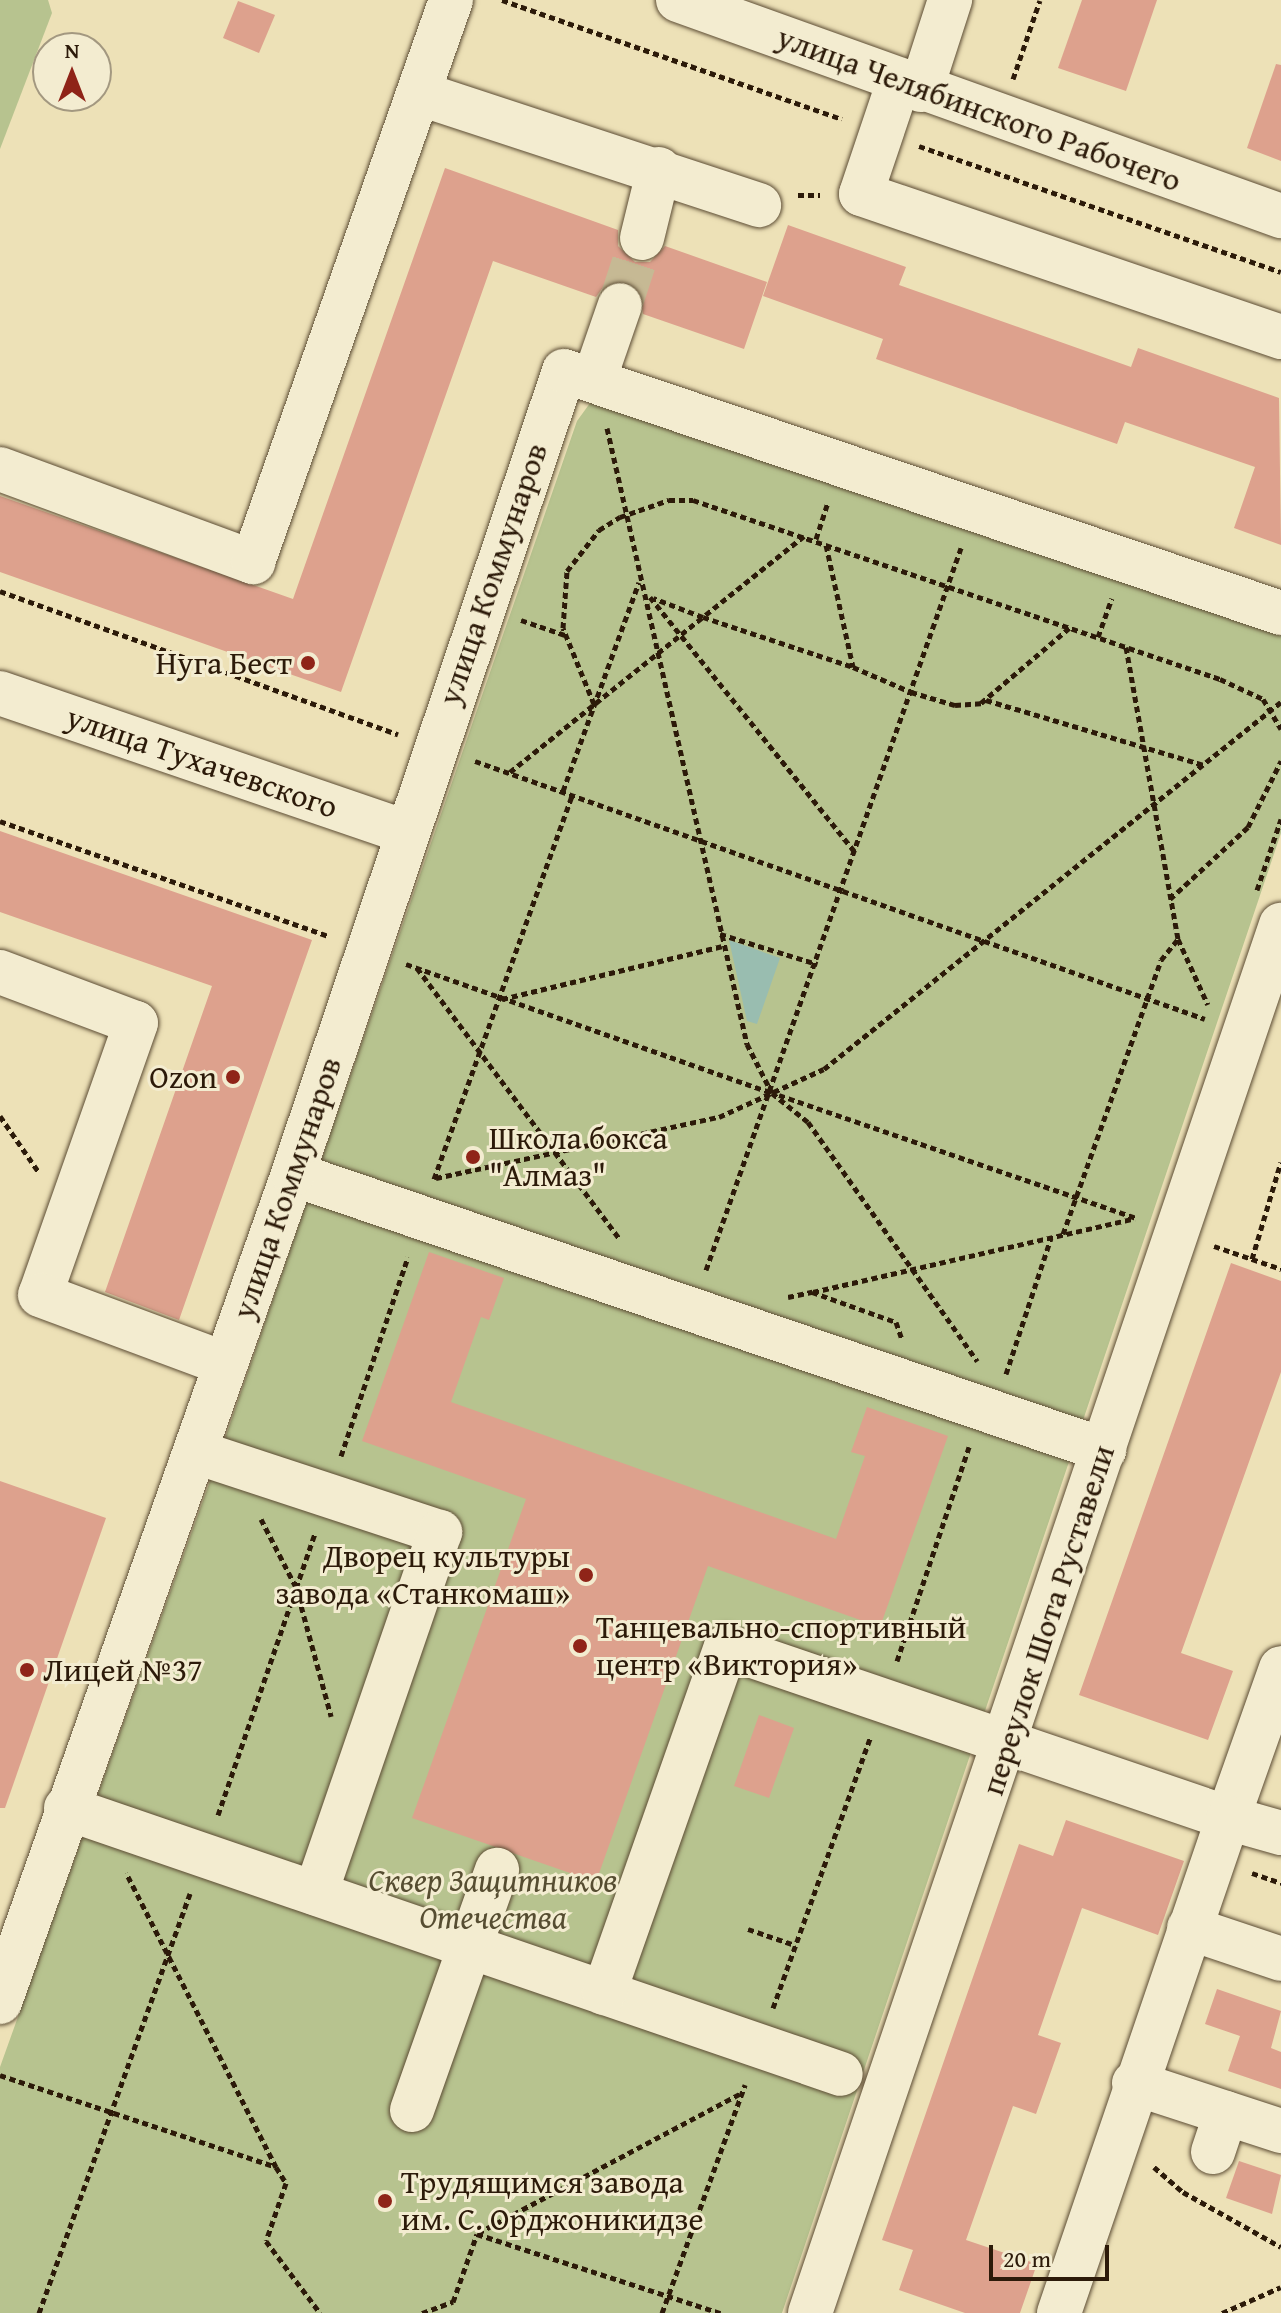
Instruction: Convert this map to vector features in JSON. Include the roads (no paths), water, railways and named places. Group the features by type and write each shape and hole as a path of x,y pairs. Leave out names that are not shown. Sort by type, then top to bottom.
{"street":[{"path":"0,469 253,562 421,94 451,0"},
{"name":"улица Челябинского Рабочего","path":"678,0 1281,216"},
{"path":"950,0 861,194 1281,337"},
{"path":"421,94 659,169 759,205"},
{"path":"642,238 659,169"},
{"name":"улица Коммунаров","path":"0,2002 66,1808 293,1174 370,950 433,747 620,305"},
{"path":"587,389 974,509 1281,613"},
{"name":"улица Тухачевского","path":"0,693 405,832"},
{"name":"переулок Шота Руставели","path":"810,2313 1008,1742 1104,1450 1266,916"},
{"path":"0,972 136,1023 40,1295 226,1364"},
{"path":"293,1174 429,1194 989,1389 1104,1450"},
{"path":"196,1452 440,1532 316,1893"},
{"path":"604,1993 726,1647 884,1698 1228,1818 1281,1833"},
{"path":"1059,2313 1116,2134 1281,1668"},
{"path":"66,1808 841,2074"},
{"path":"412,2110 497,1870"},
{"path":"1189,1928 1281,1959"},
{"path":"1134,2083 1219,2133 1281,2131"}],"water":[{"path":"729,940 780,958 757,1024 747,1021"}],"tunnel":[{"path":"620,305 642,238"}],"place":[{"name":"Нуга Бест","path":"308,663"},
{"name":"Ozon","path":"233,1077"},
{"name":"Школа бокса \"Алмаз\"","path":"473,1157"},
{"name":"Дворец культуры завода «Станкомаш»","path":"586,1575"},
{"name":"Танцевально-спортивный центр «Виктория»","path":"580,1646"},
{"name":"Лицей №37","path":"27,1670"},
{"name":"Трудящимся завода им. С. Орджоникидзе","path":"385,2201"}],"park label":[{"name":"Сквер Защитников Отечества","path":"493,1900"}]}
